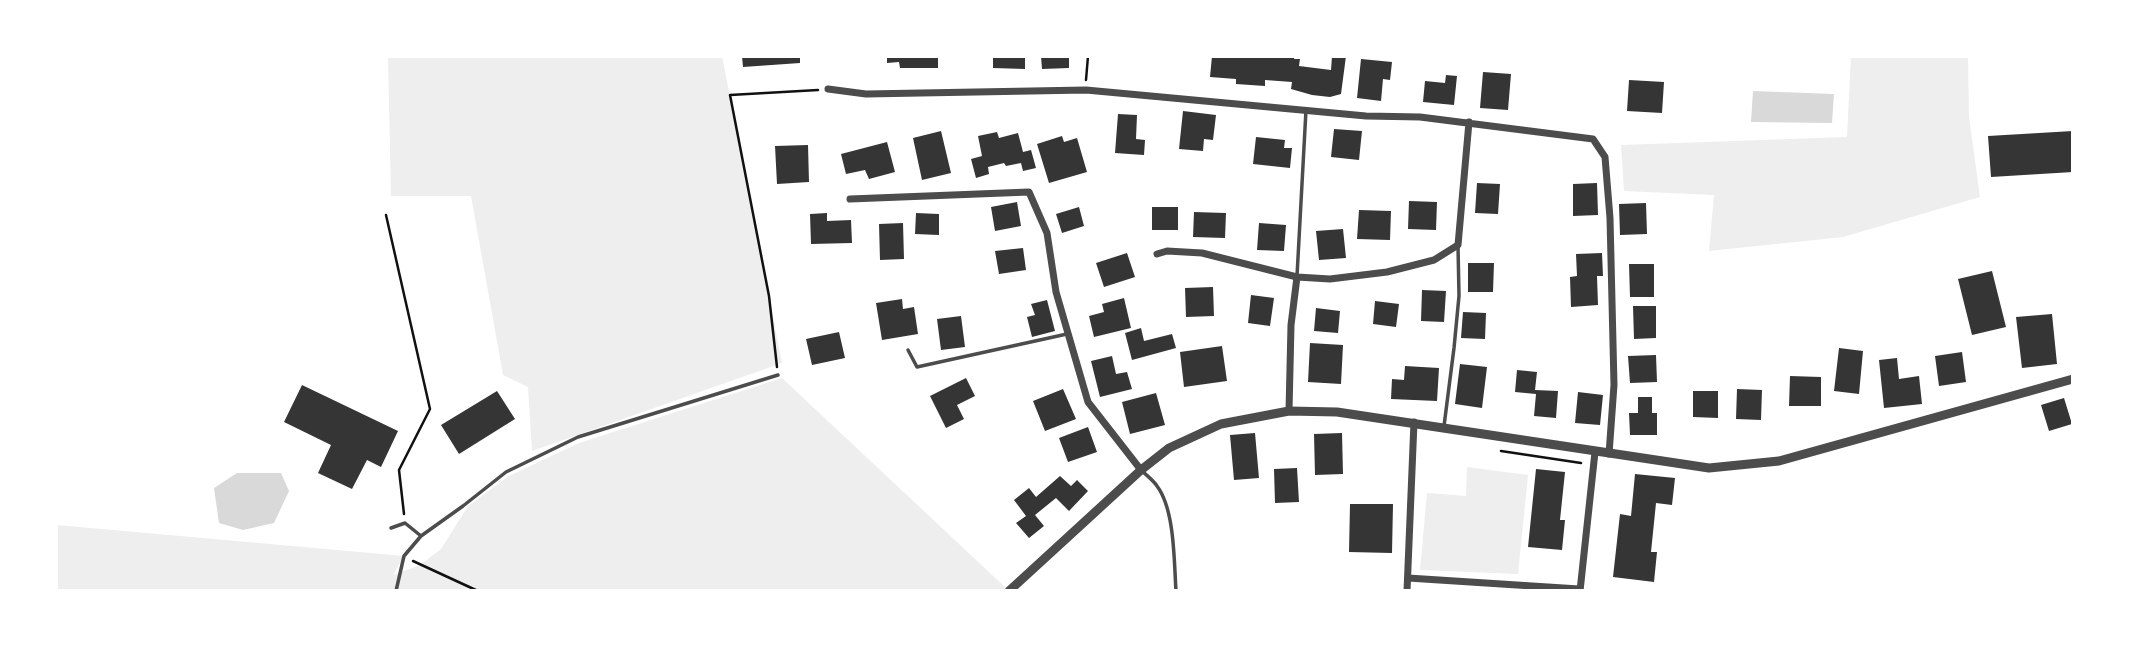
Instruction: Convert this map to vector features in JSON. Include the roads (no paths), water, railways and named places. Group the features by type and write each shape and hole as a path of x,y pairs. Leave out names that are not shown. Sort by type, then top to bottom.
{"street":[{"path":"828,89 866,94 1086,90 1469,122 1593,139 1605,156 1610,218 1614,385 1609,454"},
{"path":"1157,254 1167,251 1202,253 1297,277 1330,279 1387,272 1434,260 1458,245 1469,122"},
{"path":"850,199 1030,192 1047,233 1056,292 1088,402 1141,470"},
{"path":"1289,411 1291,325 1297,277"},
{"path":"1010,591 1141,470 1169,448 1221,424 1289,411 1337,412 1709,468 1779,461 2073,379"},
{"path":"1407,591 1414,422"},
{"path":"1408,578 1580,590 1595,452"}],"lane":[{"path":"1297,277 1306,110"},
{"path":"1443,428 1457,322 1458,245"},
{"path":"908,350 917,367 1068,334"},
{"path":"397,591 404,556 421,536 506,472 578,437 778,375"},
{"path":"1141,470 1158,487 1167,509 1173,534 1176,591"},
{"path":"391,528 405,523 421,536"}]}
